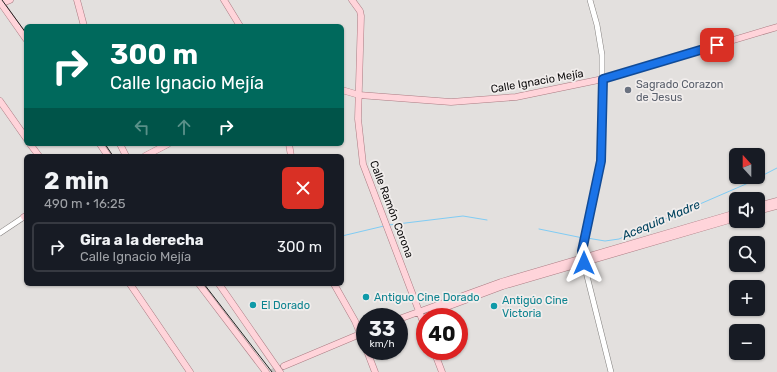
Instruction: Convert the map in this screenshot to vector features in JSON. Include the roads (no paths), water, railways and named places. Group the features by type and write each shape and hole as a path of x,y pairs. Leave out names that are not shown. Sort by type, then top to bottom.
{"main road":[{"path":"77,0 83,24"},
{"path":"224,0 239,24"},
{"name":"Calle Ramón Corona","path":"352,0 360,11 361,16 358,119 363,164 418,308"},
{"path":"9,1 0,3 24,36"},
{"name":"Calle Ignacio Mejía","path":"344,91 359,95 451,102 481,101 540,93 603,79 777,27"},
{"path":"0,101 24,135"},
{"path":"149,154 164,146"},
{"path":"765,204 777,200"},
{"path":"765,210 777,206"},
{"path":"444,308 498,288 729,215"},
{"path":"430,308 501,282 583,261 729,220"},
{"path":"131,286 190,372"},
{"path":"201,286 266,372"},
{"path":"220,286 280,372"},
{"path":"335,286 356,321"},
{"path":"284,366 356,336"},
{"path":"370,360 375,372"},
{"path":"437,360 442,372"}],"street":[{"path":"590,0 601,42 603,79 601,161 585,236 583,261 611,372"},
{"path":"0,233 24,217"}],"waterway":[{"name":"Acequia Madre","path":"587,238 605,241 619,239 746,184 777,168"},
{"path":"389,225 463,216 487,220"},
{"path":"344,236 384,226"},
{"name":"Acequia Madre","path":"539,229 583,238"}],"tunnel":[{"path":"272,372 283,367"}],"railway":[{"path":"2,0 24,30"},
{"path":"106,146 112,154"},
{"path":"206,286 272,372"}],"place":[{"name":"Sagrado Corazon de Jesus","path":"628,90"},
{"name":"Antiguo Cine Dorado","path":"366,297"},
{"name":"El Dorado","path":"253,305"},
{"name":"Antigúo Cine Victoria","path":"494,306"}]}
